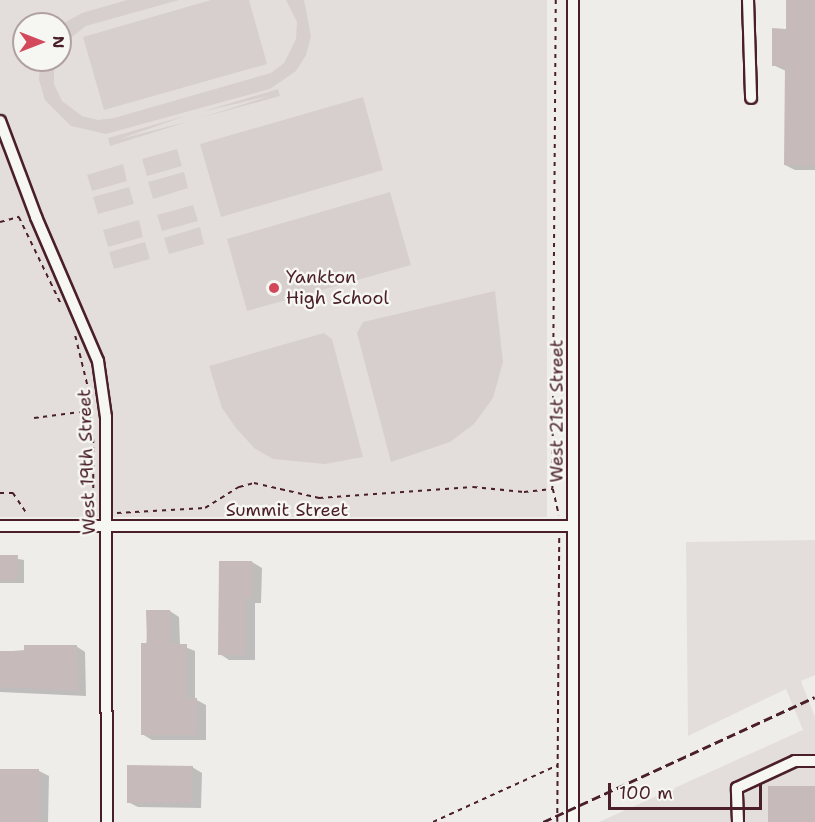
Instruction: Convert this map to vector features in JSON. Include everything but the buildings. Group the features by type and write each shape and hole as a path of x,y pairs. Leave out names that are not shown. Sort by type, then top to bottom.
{"street":[{"name":"West 21st Street","path":"573,0 573,822"},
{"path":"748,0 751,98"},
{"name":"West 19th Street","path":"0,121 36,217 98,361 106,417 107,822"},
{"name":"Summit Street","path":"0,526 573,526"},
{"path":"738,822 737,788 795,761 815,761"}],"path":[{"path":"556,0 553,489 559,502 557,822"},
{"path":"0,222 19,217 63,307"},
{"path":"72,326 89,393 88,411 93,439 93,497 85,516 143,508 205,508 239,487 254,483 319,498 473,487 524,492 553,489"},
{"path":"34,418 88,411"},
{"path":"0,493 13,493 28,515"},
{"path":"433,822 559,764"}],"shaded area":[{"name":"Yankton High School","path":"0,0 547,0 547,517 0,517"},
{"path":"127,0 179,0 86,26 72,37 72,18 82,13"},
{"path":"211,0 249,0 267,64 104,110 83,37"},
{"path":"286,0 304,0 311,36 306,55 296,71 270,89 106,134 71,126 45,100 39,80 39,72 54,72 54,84 62,101 82,116 98,120 114,118 271,73 284,63 296,39 297,22"},
{"path":"278,89 280,96 200,118 269,96 201,112"},
{"path":"363,97 383,170 221,217 200,144"},
{"path":"185,116 120,139 190,121 110,146 108,138"},
{"path":"177,149 182,166 147,176 142,159"},
{"path":"123,164 127,181 92,191 87,175"},
{"path":"184,172 188,188 153,199 148,182"},
{"path":"129,187 134,204 98,214 93,197"},
{"path":"390,192 411,265 247,311 227,239"},
{"path":"193,205 198,221 162,231 157,215"},
{"path":"139,220 143,237 108,247 103,230"},
{"path":"200,227 204,244 169,254 164,238"},
{"path":"145,242 150,259 114,269 109,252"},
{"path":"495,291 503,362 493,398 474,424 450,442 391,462 357,333 363,322"},
{"path":"324,333 332,339 363,457 325,464 273,459 254,448 222,408 209,366"},
{"path":"815,540 815,675 801,681 815,717 815,822 599,822 803,730 786,689 688,736 686,542"}],"railway":[{"path":"543,822 815,697"}],"place":[{"name":"Yankton High School","path":"274,288"}]}
